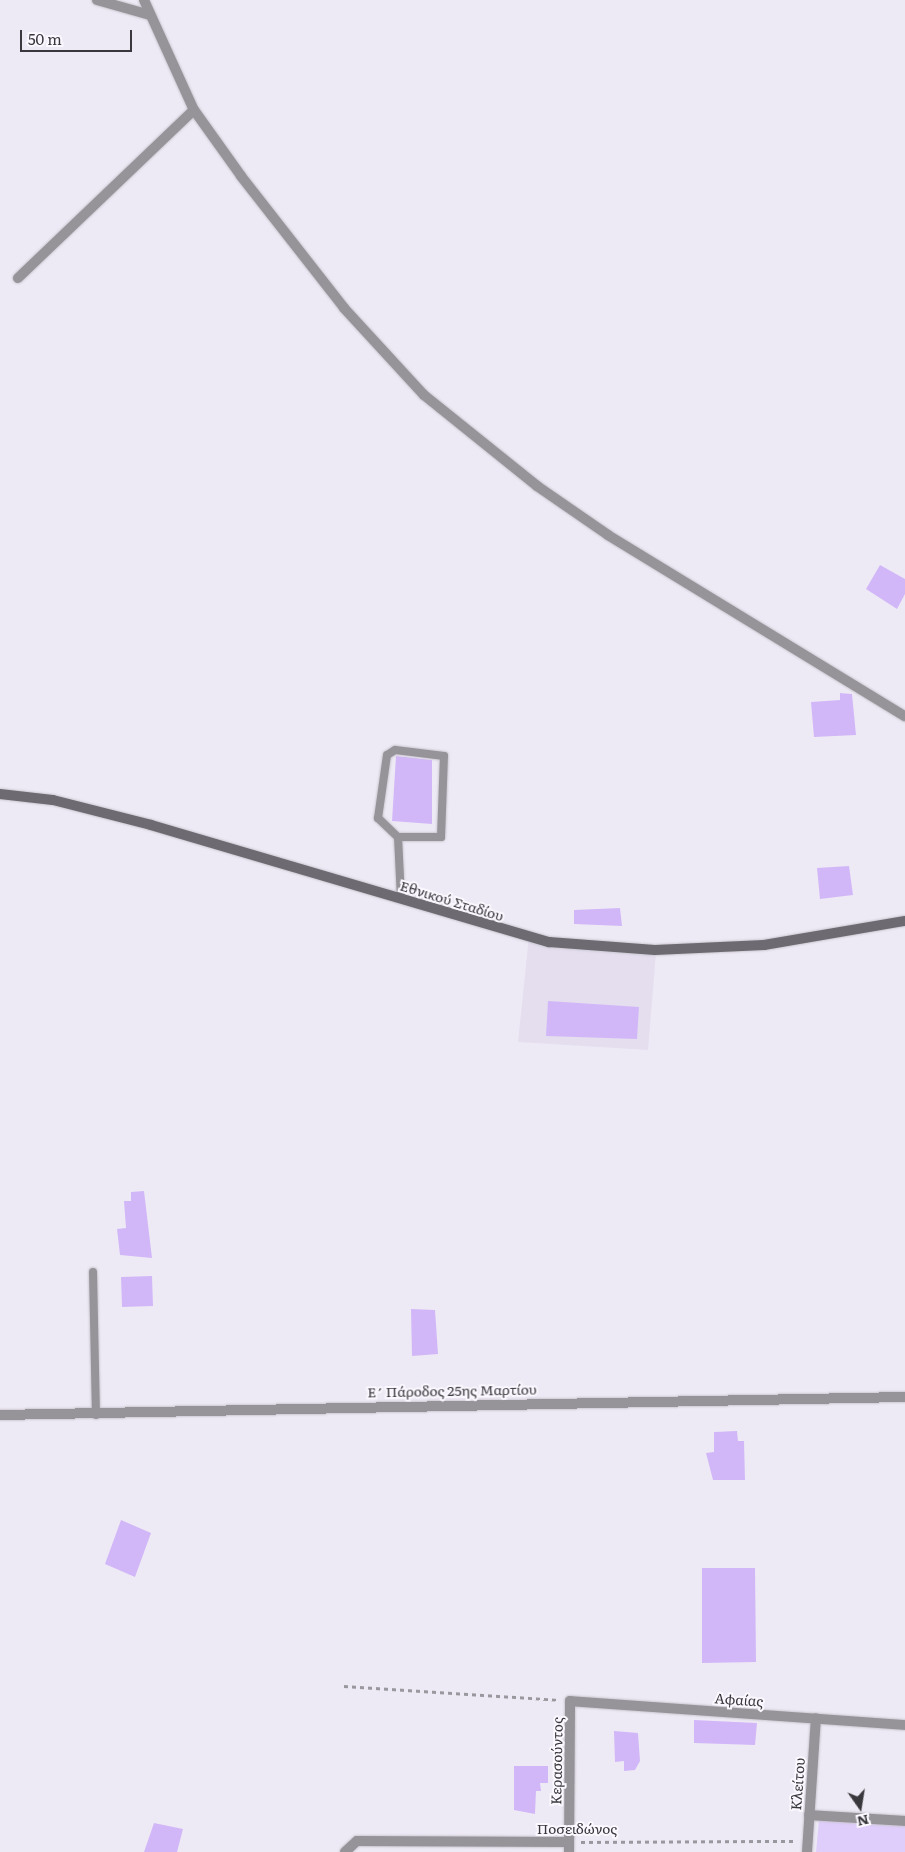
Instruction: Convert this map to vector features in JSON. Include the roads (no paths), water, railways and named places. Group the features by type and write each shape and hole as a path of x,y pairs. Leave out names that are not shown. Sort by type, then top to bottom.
{"street":[{"path":"97,0 150,15"},
{"path":"144,0 194,110 344,308 424,395 530,480 608,535 905,716"},
{"path":"18,278 194,110"},
{"name":"Εθνικού Σταδίου","path":"0,794 53,800 152,825 525,936 588,947 764,945 905,921"},
{"name":"Ε΄ Πάροδος 25ης Μαρτίου","path":"0,1415 96,1415 309,1405 905,1397"},
{"name":"Αφαίας","path":"570,1701 905,1725"},
{"name":"Κερασούντος","path":"569,1847 570,1701"},
{"name":"Κλείτου","path":"807,1847 816,1718"},
{"path":"809,1815 905,1821"},
{"name":"Ποσειδώνος","path":"347,1849 357,1841 569,1847"}],"lane":[{"path":"398,838 441,837 448,760 444,756 395,750 387,755 378,818 398,838 401,899"},
{"path":"93,1272 96,1415"}]}
